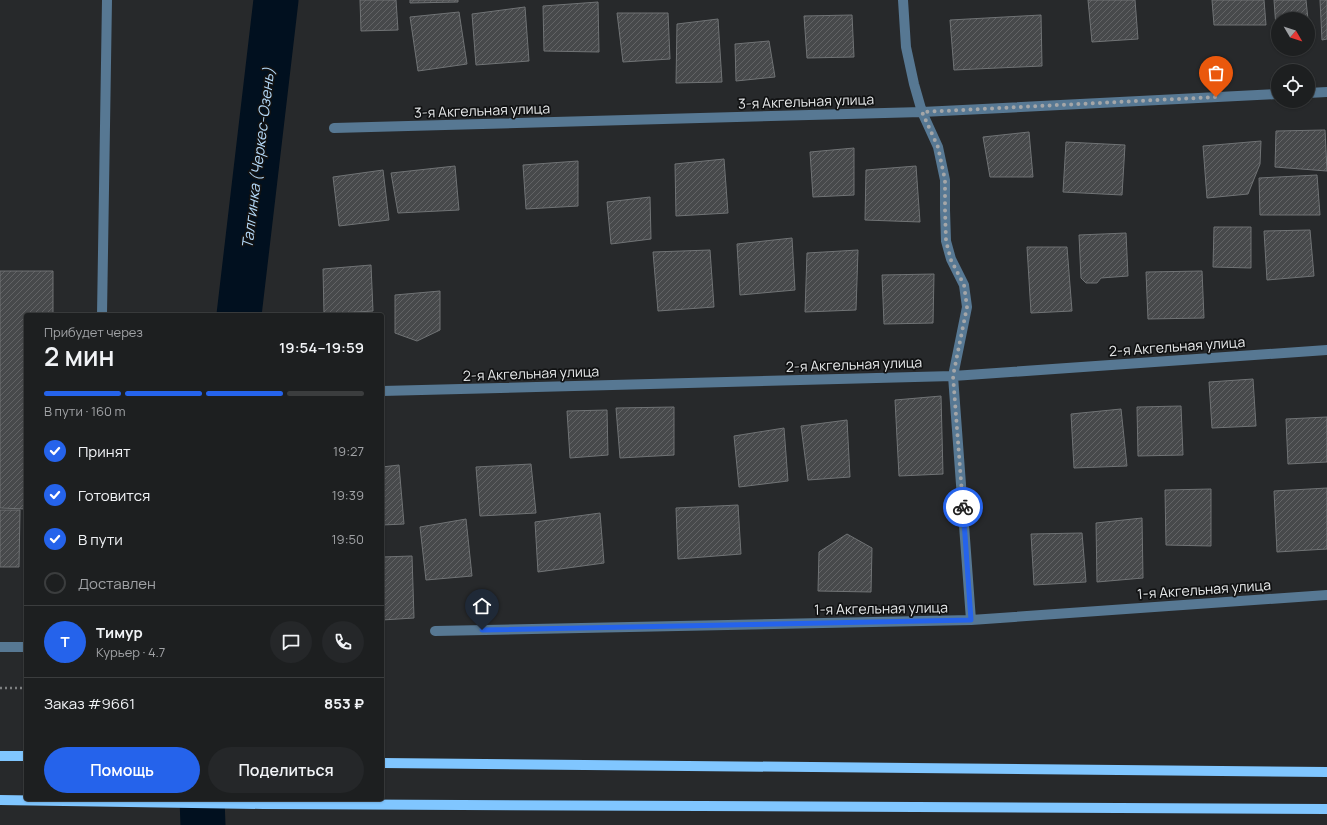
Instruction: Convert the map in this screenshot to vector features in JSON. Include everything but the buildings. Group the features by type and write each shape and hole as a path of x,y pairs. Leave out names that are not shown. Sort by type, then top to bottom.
{"main road":[{"path":"0,756 24,756"},
{"path":"384,763 1327,772"},
{"path":"0,800 24,800"},
{"path":"78,801 263,804 1327,809"}],"street":[{"path":"102,313 107,0"},
{"path":"903,0 906,47 914,84 922,112 938,147 945,180 946,241 951,260 964,285 967,307 953,376 971,620"},
{"path":"1315,93 1327,92"},
{"name":"3-я Акгельная улица","path":"334,128 922,112 1271,94"},
{"name":"2-я Акгельная улица","path":"384,391 953,376 1327,350"},
{"name":"1-я Акгельная улица","path":"435,631 971,620 1327,594"},
{"path":"0,647 24,647"}],"path":[{"path":"0,688 24,688"}],"waterway":[{"name":"Талгинка (Черкес-Озень)","path":"239,313 276,0"},
{"name":"Талгинка (Черкес-Озень)","path":"202,801 203,825"}],"way so far":[{"path":"963,507 953,376 967,307 964,285 951,260 946,241 945,180 938,147 922,112 1216,97"}],"route":[{"path":"482,630 971,620 963,507"}]}
